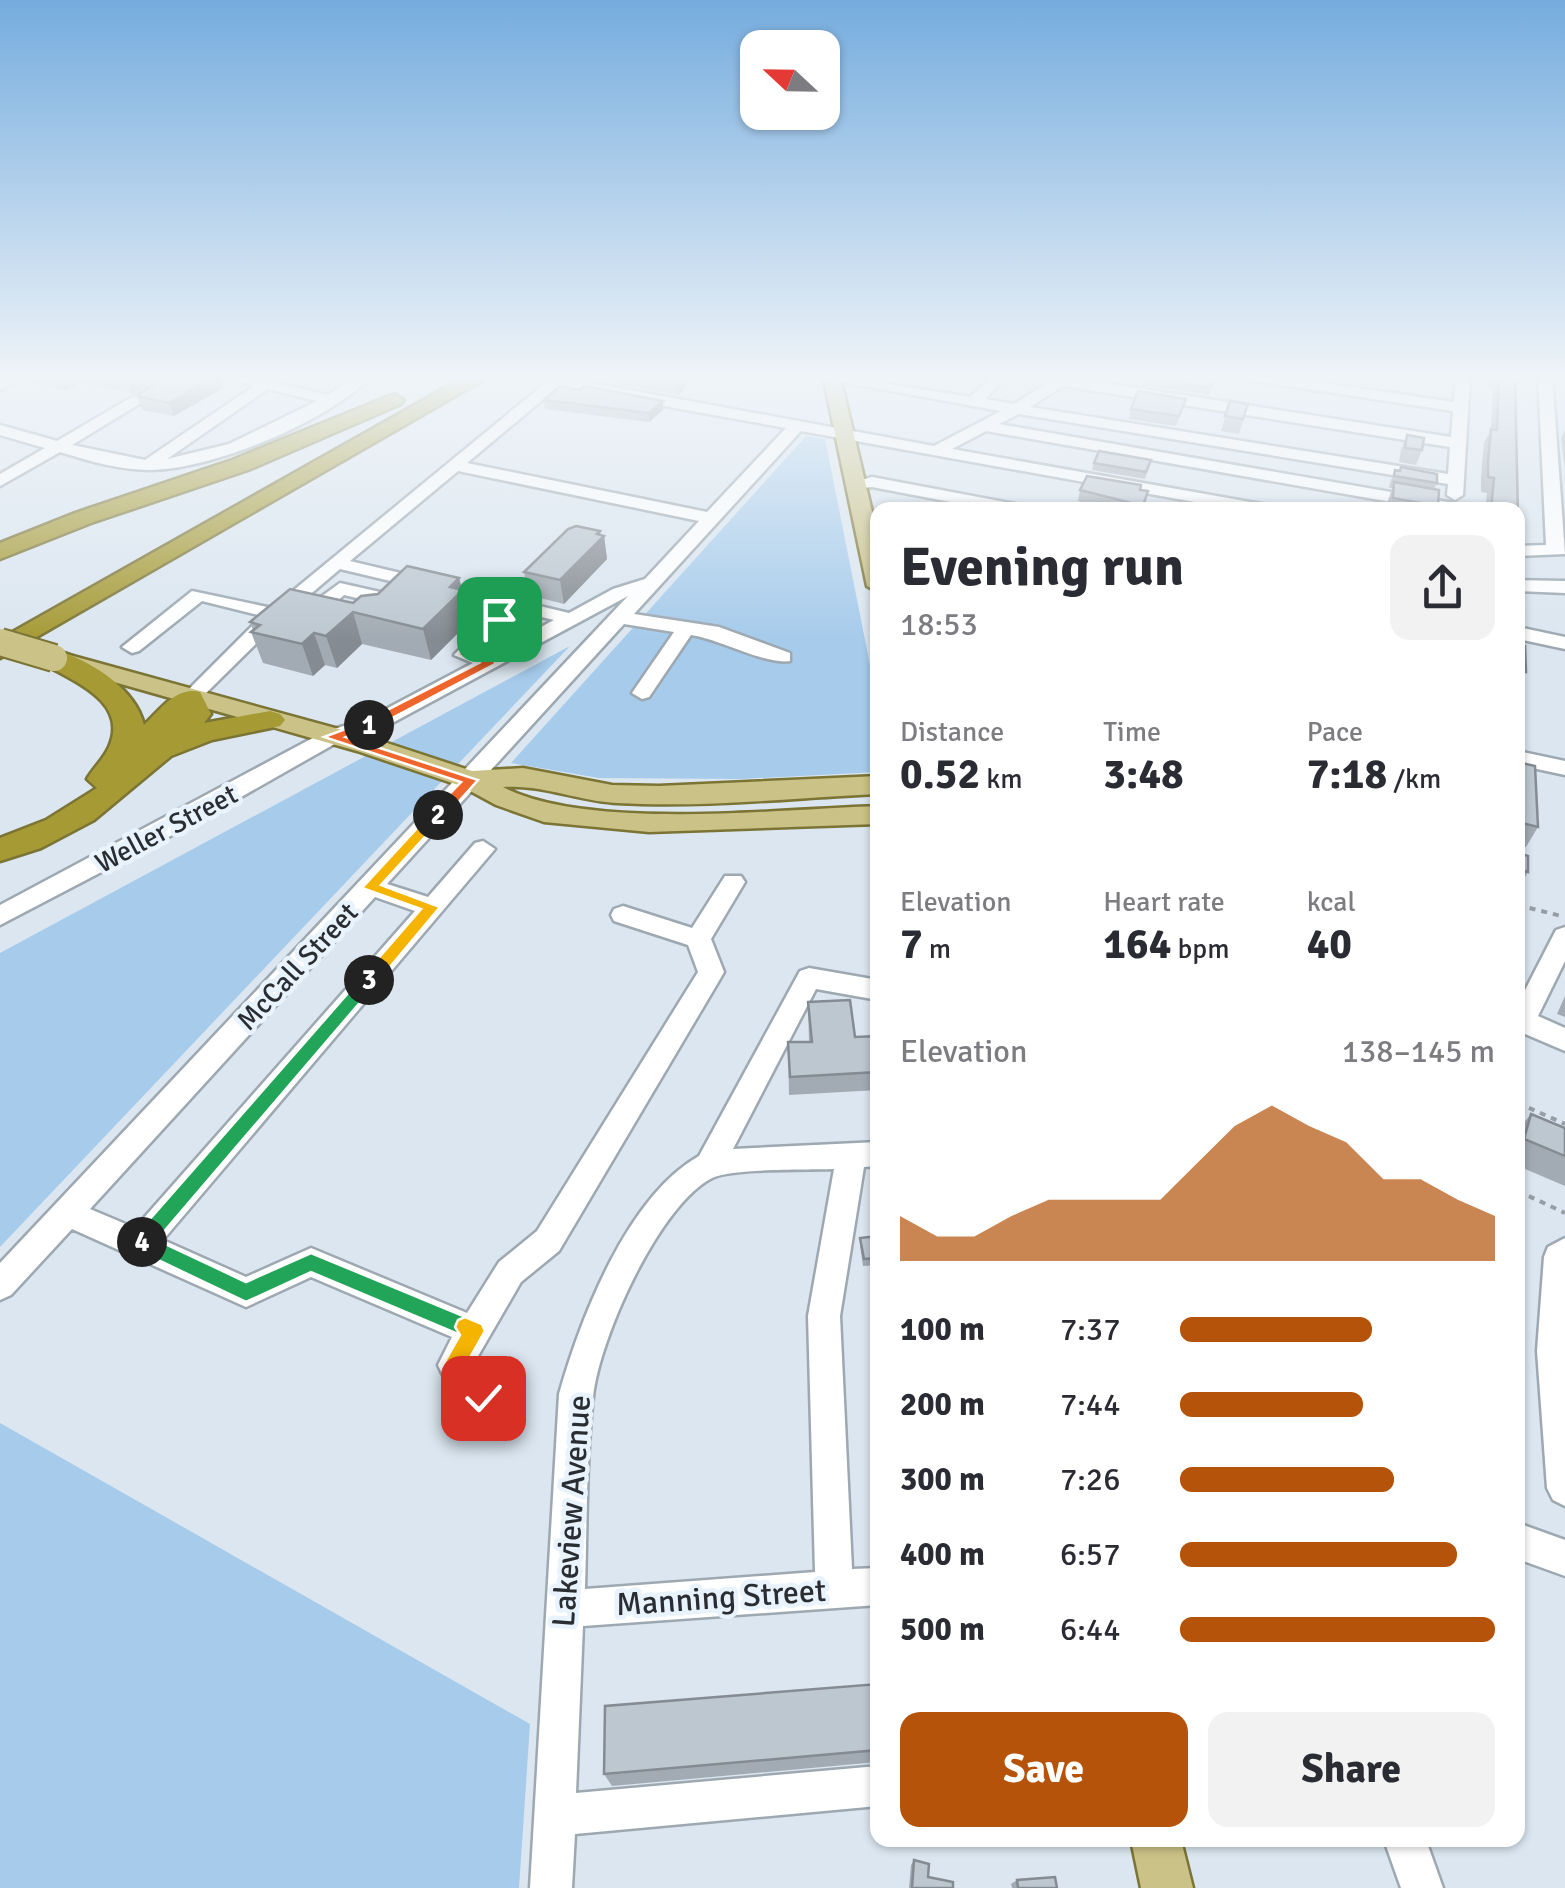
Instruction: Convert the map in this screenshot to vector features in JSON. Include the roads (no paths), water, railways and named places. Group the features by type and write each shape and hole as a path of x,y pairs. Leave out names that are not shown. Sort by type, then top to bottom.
{"highway":[{"path":"0,552 82,518 242,464"},
{"path":"0,622 280,464"},
{"path":"0,646 82,604 326,464"},
{"path":"0,660 82,604"},
{"path":"54,658 118,699 127,710 131,723 128,744 102,778"},
{"path":"0,833 61,808 102,778 190,698 196,714 111,795 66,824 0,850"},
{"path":"142,768 172,747 204,732 270,720"}],"main road":[{"path":"850,464 870,523"},
{"path":"0,646 331,737 470,780 504,799 544,813 649,824 870,815"},
{"path":"470,780 524,778 612,794 660,795 870,785"},
{"path":"1158,1847 1167,1888"}],"street":[{"path":"0,481 28,464"},
{"name":"McCall Street","path":"0,1284 761,464"},
{"path":"1006,464 1207,502"},
{"path":"1200,464 1414,502"},
{"path":"1241,502 1253,464"},
{"path":"1358,464 1456,480"},
{"path":"1454,502 1457,464"},
{"path":"1525,551 1560,550 1553,464"},
{"path":"190,698 275,614 454,465 711,518"},
{"path":"855,484 872,482 943,502"},
{"path":"336,563 572,618"},
{"name":"Weller Street","path":"0,916 331,737 374,724 620,593 655,582"},
{"path":"1525,586 1565,588"},
{"path":"292,600 330,608 340,589 395,601 377,619"},
{"path":"132,646 199,595 275,614"},
{"path":"622,618 719,632 783,657"},
{"path":"490,662 464,655 499,619"},
{"path":"642,692 686,628"},
{"path":"1525,634 1565,642"},
{"path":"1525,759 1565,768"},
{"path":"140,1244 483,849"},
{"path":"698,938 733,882"},
{"path":"370,888 432,907"},
{"path":"623,916 698,938"},
{"path":"1525,1015 1565,936"},
{"path":"483,1398 454,1365 510,1272 548,1242 711,972 698,938"},
{"path":"709,1165 810,978 870,989"},
{"path":"1525,1022 1565,1040"},
{"path":"709,1165 864,1155 824,1316 834,1589"},
{"name":"Lakeview Avenue","path":"551,1888 576,1394 582,1363 597,1325 659,1209 674,1188 709,1165"},
{"path":"67,1212 246,1292 311,1262 474,1331"},
{"path":"1565,1252 1559,1257 1553,1351 1565,1488"},
{"path":"1525,1544 1565,1558"},
{"name":"Manning Street","path":"564,1609 870,1587"},
{"path":"555,1814 870,1787"},
{"path":"1407,1847 1422,1888"}]}
